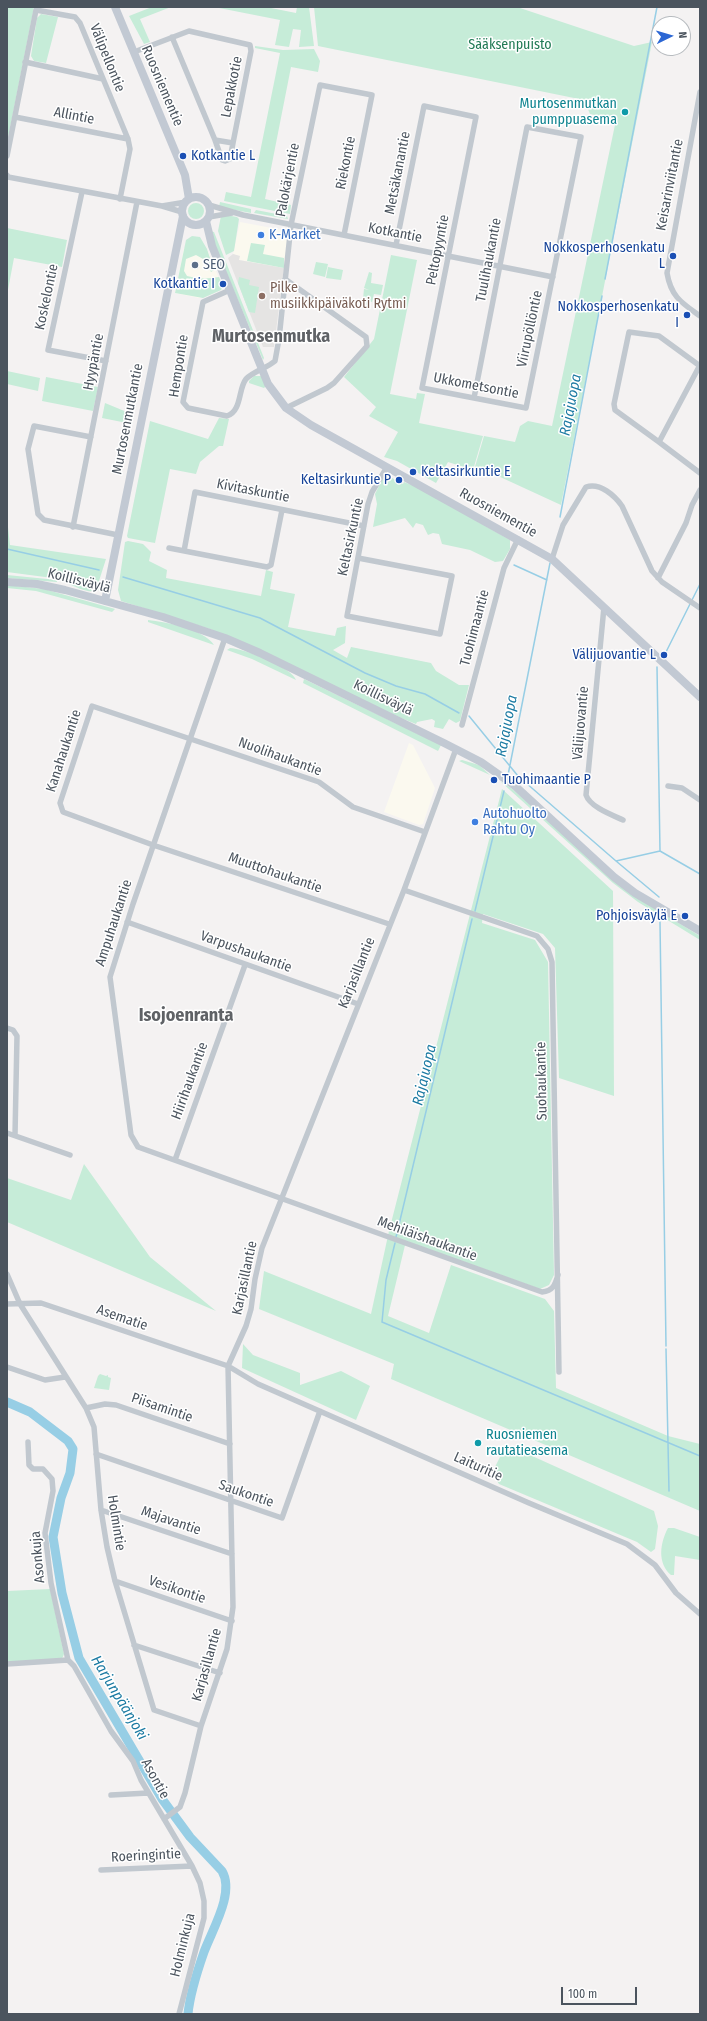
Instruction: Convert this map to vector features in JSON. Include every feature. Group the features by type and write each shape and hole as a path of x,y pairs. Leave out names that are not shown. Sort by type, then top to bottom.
{"main road":[{"name":"Ruosniementie","path":"115,7 185,175 201,198"},
{"name":"Ruosniementie","path":"185,175 187,200"},
{"path":"201,198 209,205 208,219 194,225 182,214 187,200 201,198"},
{"name":"Murtosenmutkantie","path":"105,600 182,214"},
{"name":"Ruosniementie","path":"208,219 212,246 268,384 286,408 311,425 552,559 700,697"},
{"name":"Ruosniementie","path":"194,225 212,246"},
{"name":"Murtosenmutkantie","path":"177,242 184,230 194,225"},
{"name":"Koillisväylä","path":"7,582 37,584 105,600 163,617 224,638 260,653 456,749 481,762 515,786 614,877 635,893 700,931"}],"street":[{"name":"Välipellontie","path":"7,156 36,10 75,17 80,23 128,139 130,149 120,198"},
{"name":"Lepakkotie","path":"134,52 172,37 189,31 250,45 251,51 230,159 225,161 222,160 172,37"},
{"path":"26,62 103,79"},
{"name":"Palokärjentie","path":"262,369 275,361 277,355 291,225 320,85 372,95"},
{"name":"Keisarinviitantie","path":"700,92 667,273 669,284 676,297 700,316"},
{"name":"Riekontie","path":"344,235 372,95"},
{"name":"Peltopyyntie","path":"422,388 476,117 424,106"},
{"name":"Metsäkanantie","path":"396,245 424,106"},
{"name":"Allintie","path":"15,117 128,139"},
{"name":"Viirupöllöntie","path":"526,408 581,137 527,127"},
{"name":"Tuulihaukantie","path":"474,398 527,127"},
{"path":"215,140 233,143"},
{"path":"7,174 8,177 162,206 182,214"},
{"name":"Koskelontie","path":"82,192 48,350 106,361"},
{"path":"162,206 187,200"},
{"name":"Hyypäntie","path":"74,526 137,202"},
{"name":"Kotkantie","path":"209,205 233,213 553,277"},
{"name":"Kotkantie","path":"208,219 233,213"},
{"path":"285,279 366,337 368,342 334,383 327,388 286,408"},
{"name":"Hempontie","path":"230,290 203,302 183,402 188,408 227,416 231,415 235,410 246,380 262,369"},
{"path":"659,442 700,365 659,336 629,332 614,404 615,410 700,473"},
{"name":"Ukkometsontie","path":"422,388 526,408"},
{"path":"92,437 34,426 28,449 38,514 44,520 118,535"},
{"name":"Keltasirkuntie","path":"358,558 452,576 440,634 347,616 364,526 372,492 387,467"},
{"path":"552,559 563,525 586,487 591,485 604,490 616,498 622,506 646,561 658,578 700,608"},
{"path":"658,578 686,523 700,490"},
{"name":"Kivitaskuntie","path":"184,550 195,492 364,526"},
{"path":"169,548 267,567 271,565 282,510"},
{"name":"Tuohimaantie","path":"462,725 504,568 518,539"},
{"name":"Välijuovantie","path":"604,607 586,795 588,799 599,808 623,820"},
{"name":"Ampuhaukantie","path":"224,638 127,922 110,977 131,1135 138,1147 280,1199"},
{"name":"Kanahaukantie","path":"153,845 63,812 60,803 92,706 191,738"},
{"name":"Nuolihaukantie","path":"191,738 319,782 353,807 425,832"},
{"name":"Karjasillantie","path":"167,1817 177,1810 185,1794 201,1726 227,1649 232,1621 228,1366 248,1322 262,1248 280,1199 389,924 404,890 456,749"},
{"path":"668,786 682,788 700,800"},
{"name":"Muuttohaukantie","path":"153,845 389,924"},
{"name":"Suohaukantie","path":"404,890 537,936 548,949 552,962 559,1372"},
{"name":"Varpushaukantie","path":"127,922 358,1004"},
{"name":"Hiirihaukantie","path":"175,1160 245,965"},
{"path":"7,1028 13,1030 17,1036 15,1135"},
{"path":"7,1133 70,1155"},
{"name":"Mehiläishaukantie","path":"280,1199 542,1292 549,1291 554,1286 558,1275"},
{"name":"Holmintie","path":"7,1274 20,1304 86,1408 94,1427 101,1510 115,1582 154,1710 201,1726"},
{"name":"Asematie","path":"7,1304 41,1303 228,1366"},
{"name":"Laituritie","path":"228,1366 258,1384 320,1412 627,1544 655,1565 676,1593 689,1606 700,1614"},
{"path":"7,1367 45,1380 65,1377"},
{"name":"Piisamintie","path":"86,1408 105,1404 116,1405 230,1444"},
{"name":"Saukontie","path":"96,1454 282,1518 320,1412"},
{"name":"Asonkuja","path":"28,1442 29,1465 33,1469 43,1469 52,1479 53,1491 45,1533 51,1583 68,1660"},
{"name":"Majavantie","path":"101,1510 232,1554"},
{"name":"Vesikontie","path":"115,1582 232,1621"},
{"path":"134,1645 220,1673"},
{"path":"7,1664 68,1660"},
{"name":"Asontie","path":"68,1660 74,1666 111,1731 133,1761 148,1793 167,1817"},
{"path":"111,1795 148,1793"},
{"name":"Holminkuja","path":"167,1817 200,1883 204,1901 204,1918 179,2014"},
{"name":"Roeringintie","path":"101,1870 192,1866"}],"shaded area":[{"path":"240,222 288,231 284,268 239,260 239,256 233,254"},
{"path":"184,248 207,249 222,286 220,290 199,298 175,293"},
{"name":"Pilke musiikkipäiväkoti Rytmi","path":"233,254 240,256 239,260 284,268 274,347 263,347 228,258"},
{"path":"409,743 413,745 435,788 423,824 419,825 384,812"}],"green space":[{"path":"7,7 34,7 7,143"},
{"path":"152,7 171,7 140,19 150,42 144,44 129,16"},
{"path":"214,7 266,7 296,13 297,7 309,7 314,46 299,47 301,30 293,29 289,47 275,45 280,20"},
{"name":"Sääksenpuisto","path":"314,7 517,7 634,46 651,42 561,505 498,476 474,470 484,436 515,442 520,426 528,421 552,426 616,120 590,114 584,100 318,46"},
{"path":"41,14 58,17 46,63 34,61 31,56 37,18"},
{"path":"255,46 283,50 314,49 320,61 318,72 291,67 265,199 291,205 290,214 224,201 226,192 251,197 280,53 255,48"},
{"path":"220,202 251,209 251,213 219,207"},
{"path":"193,203 199,203 204,208 202,217 199,219 193,219 188,214 188,208"},
{"path":"256,210 287,216 288,219 254,213"},
{"path":"226,215 237,217 239,219 234,251 226,255 218,231 221,216"},
{"path":"7,228 67,240 62,267 14,258 7,295"},
{"path":"209,231 214,232 264,358 263,360"},
{"path":"192,236 200,237 207,249 214,270 211,272 205,260 196,255 186,259 184,271 187,276 195,278 219,277 223,286 221,290 203,298 175,293 186,240"},
{"path":"251,243 265,245 263,254 284,258 284,268 247,261"},
{"path":"391,255 417,260 390,394 416,399 417,393 425,394 419,423 483,436 473,470 448,462 436,483 397,461 384,457 398,432 369,416 376,407 344,377 374,339"},
{"path":"316,262 328,264 325,277 313,274"},
{"path":"328,267 343,270 341,280 326,278"},
{"path":"369,272 372,273 371,283 383,285 381,295 374,294 372,302 368,301 365,309 362,308 364,289 369,290 364,288"},
{"path":"239,277 250,280 249,285 259,287 255,313 249,312 238,283"},
{"path":"7,371 40,378 38,391 7,384"},
{"path":"254,376 262,376 266,386 264,388 249,383"},
{"path":"46,377 98,387 93,411 42,401"},
{"path":"105,403 134,415 132,424 102,418"},
{"path":"219,418 229,419 223,446 219,446 200,462 196,474 170,469 155,543 128,538 127,536 150,421 208,439"},
{"path":"385,474 403,484 404,482 417,487 510,540 510,549 503,561 495,562 470,550 442,544 439,534 433,533 428,535 423,525 416,523 413,528 405,518 373,527 377,504 375,494"},
{"path":"7,518 10,545 106,559 98,584 7,572"},
{"path":"128,541 143,544 151,552 149,561 167,570 166,578 261,596 266,570 273,572 270,589 295,594 288,627 335,636 337,628 346,626 345,643 333,650 347,658 351,647 431,663 436,671 459,685 469,685 460,721 456,723 449,719 443,729 434,727 435,721 432,719 417,722 416,724 210,629 121,601 118,590 125,542"},
{"path":"7,575 57,580 57,582 7,578"},
{"path":"69,584 101,589 97,591 89,591"},
{"path":"7,585 44,589 115,609 112,612 36,591 7,588"},
{"path":"148,620 184,627 209,639 214,645 148,622"},
{"path":"230,648 245,651 267,660 286,670 293,675 296,680 252,659 227,650"},
{"path":"304,679 441,745 438,751 303,683"},
{"path":"462,760 479,765 490,775 459,761"},
{"path":"500,781 511,788 639,899 700,936 700,940 638,902 613,883"},
{"path":"502,789 613,891 614,1096 559,1078 555,948 543,934 483,914 482,923 535,940 548,962 554,1275 549,1285 540,1289 406,1241 388,1316 429,1333 451,1265 545,1299 554,1311 556,1388 668,1436 700,1444 700,1511 391,1379 394,1364 259,1309 264,1271 371,1314 389,1231"},
{"path":"84,1164 150,1257 216,1311 7,1222 7,1178 71,1200"},
{"path":"243,1344 253,1355 300,1373 300,1385 341,1371 370,1386 356,1420 242,1368"},
{"path":"100,1374 106,1376 108,1375 108,1377 111,1378 109,1390 94,1388"},
{"path":"510,1446 654,1511 658,1526 655,1549 651,1552 637,1542 499,1484 492,1473 505,1447"},
{"path":"668,1528 674,1528 700,1537 700,1560 675,1556 674,1575 671,1575 664,1565 661,1553 663,1540"},
{"path":"50,1589 64,1654 62,1659 7,1662 7,1591"}],"waterway":[{"path":"605,279 657,7"},
{"name":"Rajajuopa","path":"560,517 602,296"},
{"path":"7,549 99,570"},
{"name":"Rajajuopa","path":"508,775 550,563"},
{"path":"514,565 547,580"},
{"path":"123,577 260,618 365,673 396,686 425,694 459,713"},
{"path":"692,600 700,584"},
{"path":"665,654 690,604"},
{"path":"657,667 660,851"},
{"path":"469,716 518,776 616,861 660,851 700,874"},
{"name":"Rajajuopa","path":"475,911 504,791"},
{"path":"616,861 659,897"},
{"name":"Rajajuopa","path":"396,1237 472,919"},
{"path":"660,922 666,1346"},
{"path":"395,1243 386,1280 382,1322 700,1456"},
{"path":"666,1349 669,1491"},
{"name":"Harjunpäänjoki","path":"7,1402 30,1412 68,1441 73,1449 70,1473 61,1498 53,1537 62,1593 79,1658 162,1799 190,1837 222,1871 225,1880 226,1890 221,1912 199,1967 192,1990 188,2014"}],"place":[{"name":"Murtosenmutkan pumppuasema","path":"625,112"},
{"name":"Kotkantie L","path":"183,156"},
{"name":"K-Market","path":"261,235"},
{"name":"Nokkosperhosenkatu L","path":"673,256"},
{"name":"SEO","path":"195,265"},
{"name":"Kotkantie I","path":"223,284"},
{"name":"Pilke musiikkipäiväkoti Rytmi","path":"262,296"},
{"name":"Nokkosperhosenkatu I","path":"687,315"},
{"name":"Keltasirkuntie E","path":"413,472"},
{"name":"Keltasirkuntie P","path":"399,480"},
{"name":"Välijuovantie L","path":"664,655"},
{"name":"Tuohimaantie P","path":"494,780"},
{"name":"Autohuolto Rahtu Oy","path":"475,822"},
{"name":"Pohjoisväylä E","path":"685,916"},
{"name":"Ruosniemen rautatieasema","path":"478,1443"}],"district":[{"name":"Murtosenmutka","path":"271,337"},
{"name":"Isojoenranta","path":"186,1016"}]}
